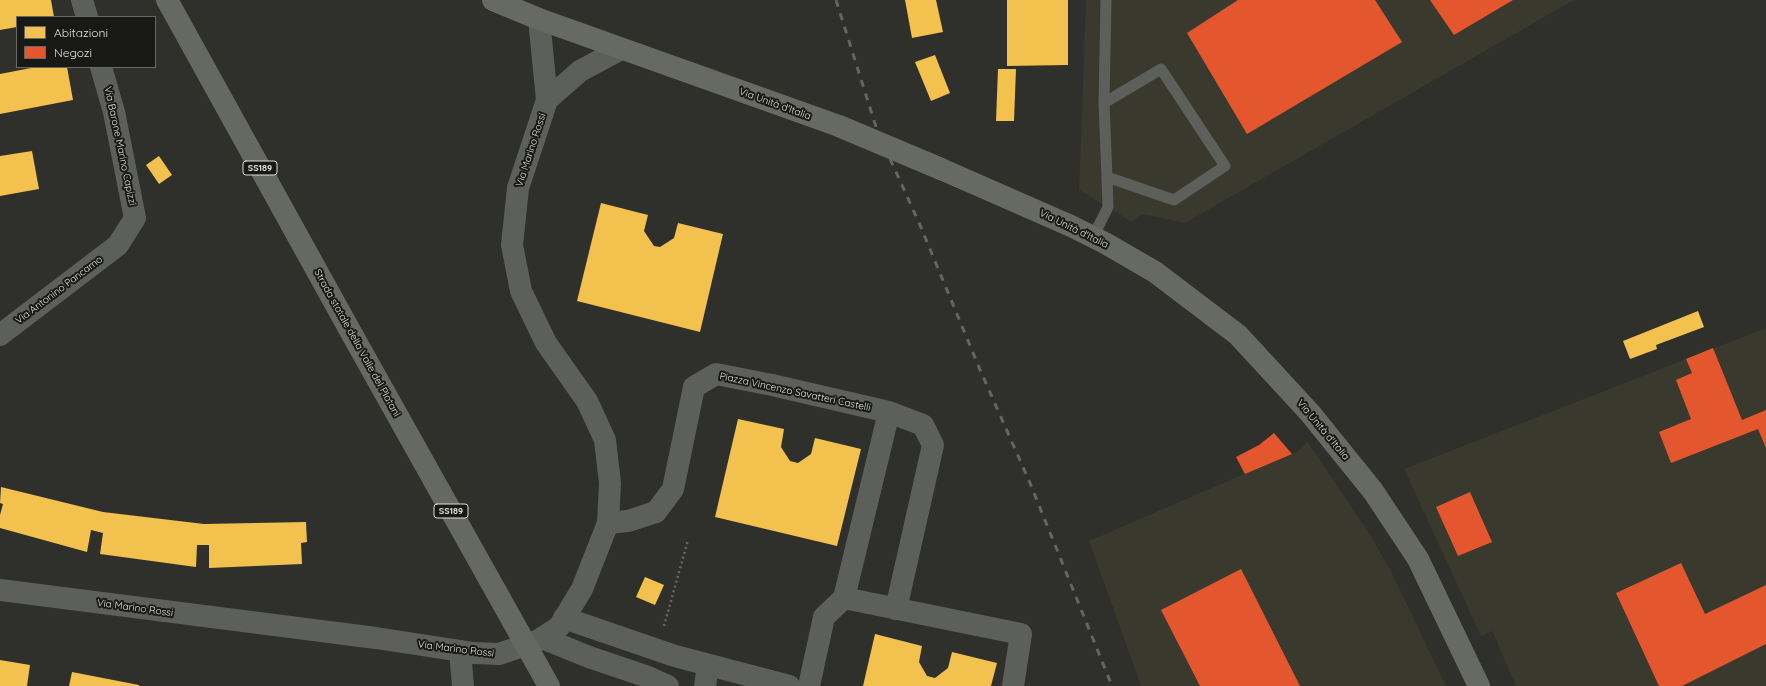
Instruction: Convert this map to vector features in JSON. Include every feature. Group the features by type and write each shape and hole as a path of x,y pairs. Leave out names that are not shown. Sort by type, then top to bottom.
{"main road":[{"name":"Strada statale della Valle del Platani","path":"167,0 549,686"}],"street":[{"path":"82,0 87,16"},
{"name":"Via Unità d'Italia","path":"493,0 539,19 621,49 839,126 1071,226 1094,237 1155,272 1238,335 1310,413 1373,491 1418,559 1479,686"},
{"name":"Via Marino Rossi","path":"0,590 376,638 460,651 499,654 537,641 559,627 582,590 608,523 610,482 605,440 587,401 546,343 521,292 512,245 518,188 547,100 539,19"},
{"name":"Via Marino Rossi","path":"547,100 580,71 621,49"},
{"name":"Via Barone Marino Capizzi","path":"101,68 114,112 135,218 118,244"},
{"name":"Via Antonino Pancamo","path":"0,335 118,244"},
{"name":"Piazza Vincenzo Savatteri Castelli","path":"608,523 628,521 656,512 673,488 694,387 716,374 772,385 889,412 923,425 933,445 896,609"},
{"path":"809,686 824,617 844,598 889,412"},
{"path":"844,598 1021,634 1013,686"},
{"path":"564,618 657,650 707,676 789,686"},
{"path":"542,638 589,657 648,677 668,686"},
{"path":"460,651 463,686"}],"lane":[{"path":"1094,237 1108,207 1104,103 1106,0"},
{"path":"1104,103 1161,69 1225,166 1174,200 1107,177"}],"path":[{"path":"657,650 688,540"}],"shaded area":[{"path":"1086,0 1574,0 1185,223 1142,214 1132,222 1079,190"},
{"path":"1766,328 1766,686 1516,686 1492,631 1481,636 1404,469"},
{"path":"1274,433 1292,454 1298,451 1307,441 1370,535 1390,569 1446,686 1141,686 1089,541 1244,474 1236,457 1259,445"}],"building: Abitazioni":[{"path":"0,0 51,0 54,16 16,16 16,27 0,30"},
{"path":"905,0 936,0 943,32 912,38"},
{"path":"1007,0 1068,0 1068,65 1007,66"},
{"path":"935,55 950,93 931,101 915,62"},
{"path":"31,68 67,68 73,100 0,114 0,74"},
{"path":"998,69 1016,69 1014,121 996,121"},
{"path":"32,151 39,189 0,196 0,156"},
{"path":"159,156 172,175 159,184 146,165"},
{"path":"601,203 648,215 644,231 654,246 660,247 674,238 678,223 723,234 700,332 577,301"},
{"path":"1698,311 1704,327 1656,345 1657,349 1630,359 1623,341"},
{"path":"738,419 784,429 781,447 790,461 798,463 811,454 815,438 861,449 837,546 715,517"},
{"path":"1,487 103,512 204,524 306,522 307,542 301,543 302,564 209,568 209,545 197,545 196,567 100,554 103,533 91,530 87,552 0,528 0,515 3,504 0,503"},
{"path":"645,577 664,585 655,605 636,597"},
{"path":"875,634 922,646 919,662 927,676 935,678 948,668 952,652 997,663 991,686 863,686"},
{"path":"0,660 30,665 27,686 0,686"},
{"path":"72,672 139,685 139,686 69,686"}],"building: Negozi":[{"path":"1238,0 1375,0 1402,42 1247,134 1187,33"},
{"path":"1430,0 1513,0 1454,35"},
{"path":"1713,348 1742,420 1766,410 1766,448 1758,429 1671,463 1659,432 1691,419 1676,380 1692,373 1686,359"},
{"path":"1274,433 1292,454 1245,474 1236,457 1259,445"},
{"path":"1470,492 1492,542 1458,556 1436,507"},
{"path":"1681,563 1705,614 1766,585 1766,644 1682,686 1659,686 1616,593"},
{"path":"1241,569 1300,686 1200,686 1161,610"}],"railway":[{"path":"836,0 877,130 920,225 981,372 1030,483 1112,686"}]}
